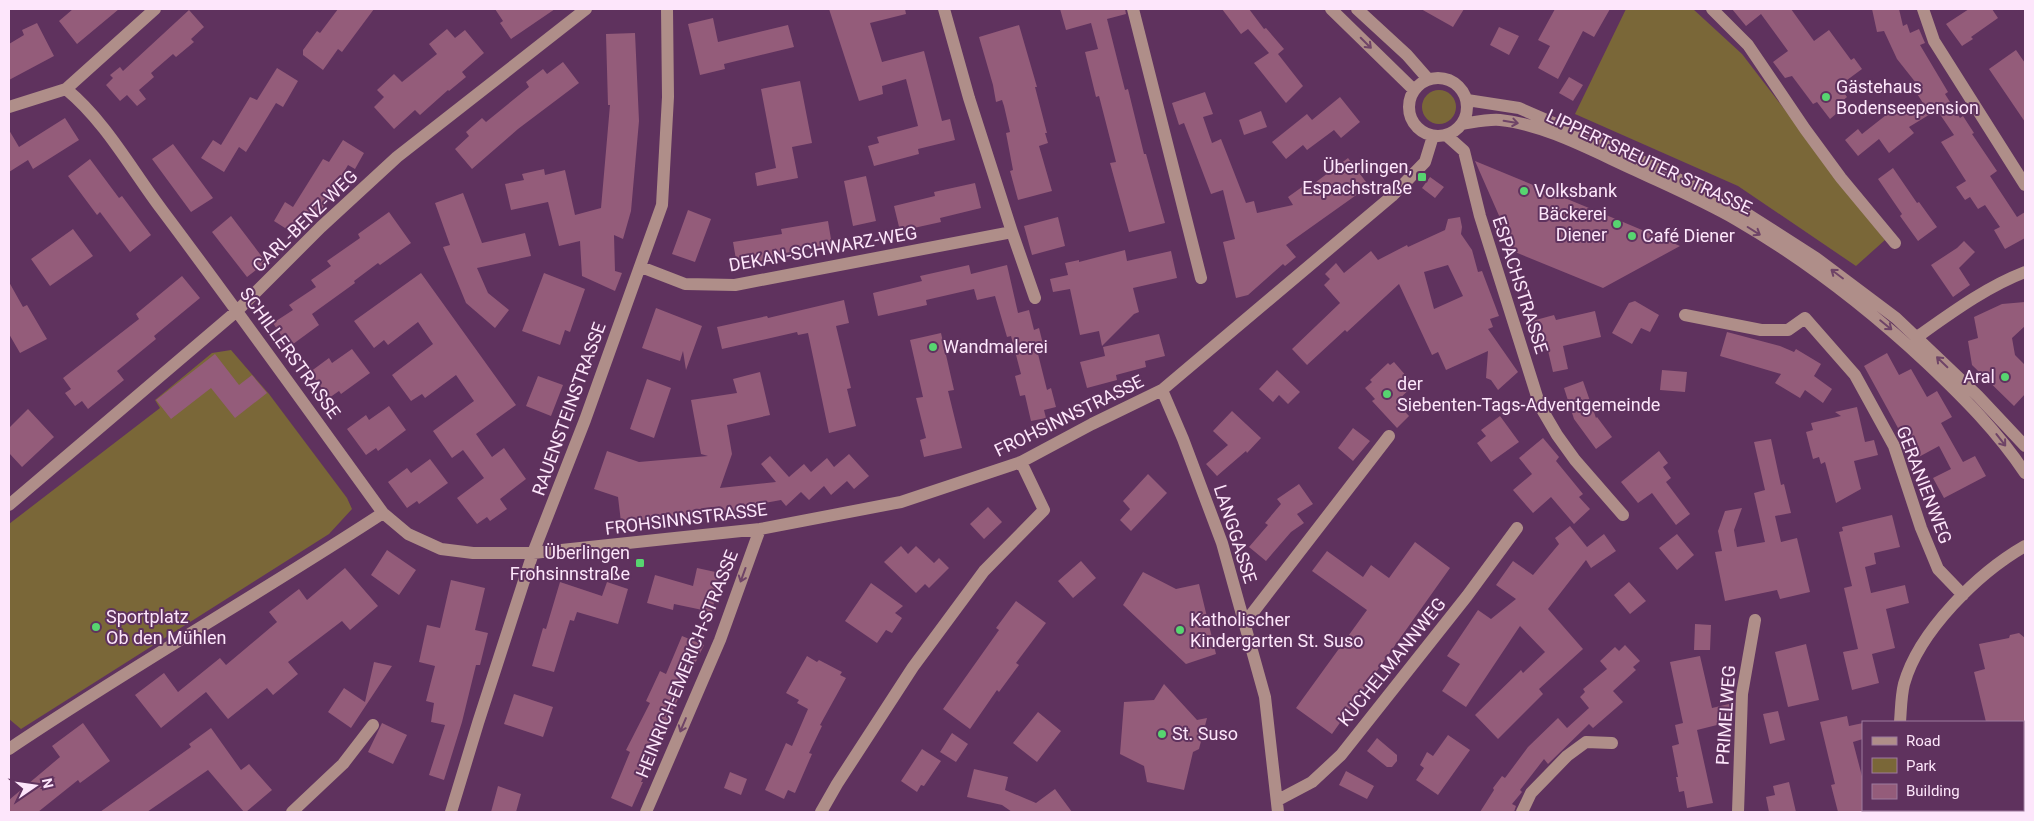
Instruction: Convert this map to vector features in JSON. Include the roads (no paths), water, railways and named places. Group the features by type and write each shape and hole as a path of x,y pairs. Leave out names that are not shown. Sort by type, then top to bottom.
{"street":[{"path":"9,107 66,90 155,9"},
{"name":"CARL-BENZ-WEG","path":"9,505 238,310 322,227 397,157 586,9"},
{"name":"RAUENSTEINSTRASSE","path":"451,812 534,553 641,267 662,205 668,97 667,9"},
{"path":"944,9 969,98 1035,298"},
{"path":"1133,9 1201,278"},
{"path":"1331,9 1414,90"},
{"path":"1357,9 1407,55 1428,79"},
{"path":"1712,9 1748,45 1841,178 1895,243"},
{"path":"1923,9 1934,41 2025,185"},
{"path":"1436,77 1452,81 1464,92 1467,100 1466,116 1462,124 1453,132 1439,136 1421,131 1412,121 1409,102 1414,90 1428,79 1436,77"},
{"name":"SCHILLERSTRASSE","path":"66,90 84,104 98,120 153,199 238,310 383,513 408,534 441,548 472,553 534,553"},
{"name":"LIPPERTSREUTER STRASSE","path":"1467,100 1519,108 1641,161 1704,190 1741,210 1816,258 1896,318 2009,427 2025,446"},
{"name":"LIPPERTSREUTER STRASSE","path":"1462,124 1498,120 1536,128 1604,156 1700,201 1751,229 1813,269 1892,330 1953,387 1994,430 2025,473"},
{"name":"FROHSINNSTRASSE","path":"534,553 760,529 901,502 1021,462 1092,424 1162,390 1392,196 1425,162 1439,136"},
{"name":"ESPACHSTRASSE","path":"1439,136 1464,151 1480,216 1540,406 1557,435 1575,460 1623,515"},
{"name":"DEKAN-SCHWARZ-WEG","path":"641,267 685,284 735,285 1012,232"},
{"path":"1917,337 1952,312 2008,278 2025,272"},
{"name":"GERANIENWEG","path":"1685,315 1761,330 1788,330 1804,318 1855,375 1894,446 1921,528 1938,569 1963,595"},
{"name":"LANGGASSE","path":"1162,390 1222,543 1265,697 1278,806"},
{"path":"1244,624 1389,436"},
{"path":"821,812 913,667 972,587 984,571 1044,510 1021,462"},
{"path":"9,749 90,695 256,594 383,513"},
{"name":"KUCHELMANNWEG","path":"1278,806 1312,782 1341,755 1467,596 1517,528"},
{"name":"HEINRICH-EMERICH-STRASSE","path":"646,812 720,640 760,529"},
{"path":"1900,721 1904,685 1916,655 1937,625 1986,572 2025,546"},
{"name":"PRIMELWEG","path":"1738,812 1742,694 1756,620"},
{"path":"292,812 343,764 373,725"},
{"path":"1522,812 1531,793 1567,756 1586,742 1612,743"}],"place":[{"name":"Gästehaus Bodenseepension","path":"1826,97"},
{"name":"Überlingen, Espachstraße","path":"1422,177"},
{"name":"Volksbank","path":"1524,191"},
{"name":"Bäckerei Diener","path":"1617,224"},
{"name":"Café Diener","path":"1632,236"},
{"name":"Wandmalerei","path":"933,347"},
{"name":"Aral","path":"2005,377"},
{"name":"der Siebenten-Tags-Adventgemeinde","path":"1387,394"},
{"name":"Überlingen Frohsinnstraße","path":"640,563"},
{"name":"Sportplatz Ob den Mühlen","path":"96,627"},
{"name":"Katholischer Kindergarten St. Suso","path":"1180,630"},
{"name":"St. Suso","path":"1162,734"}]}
